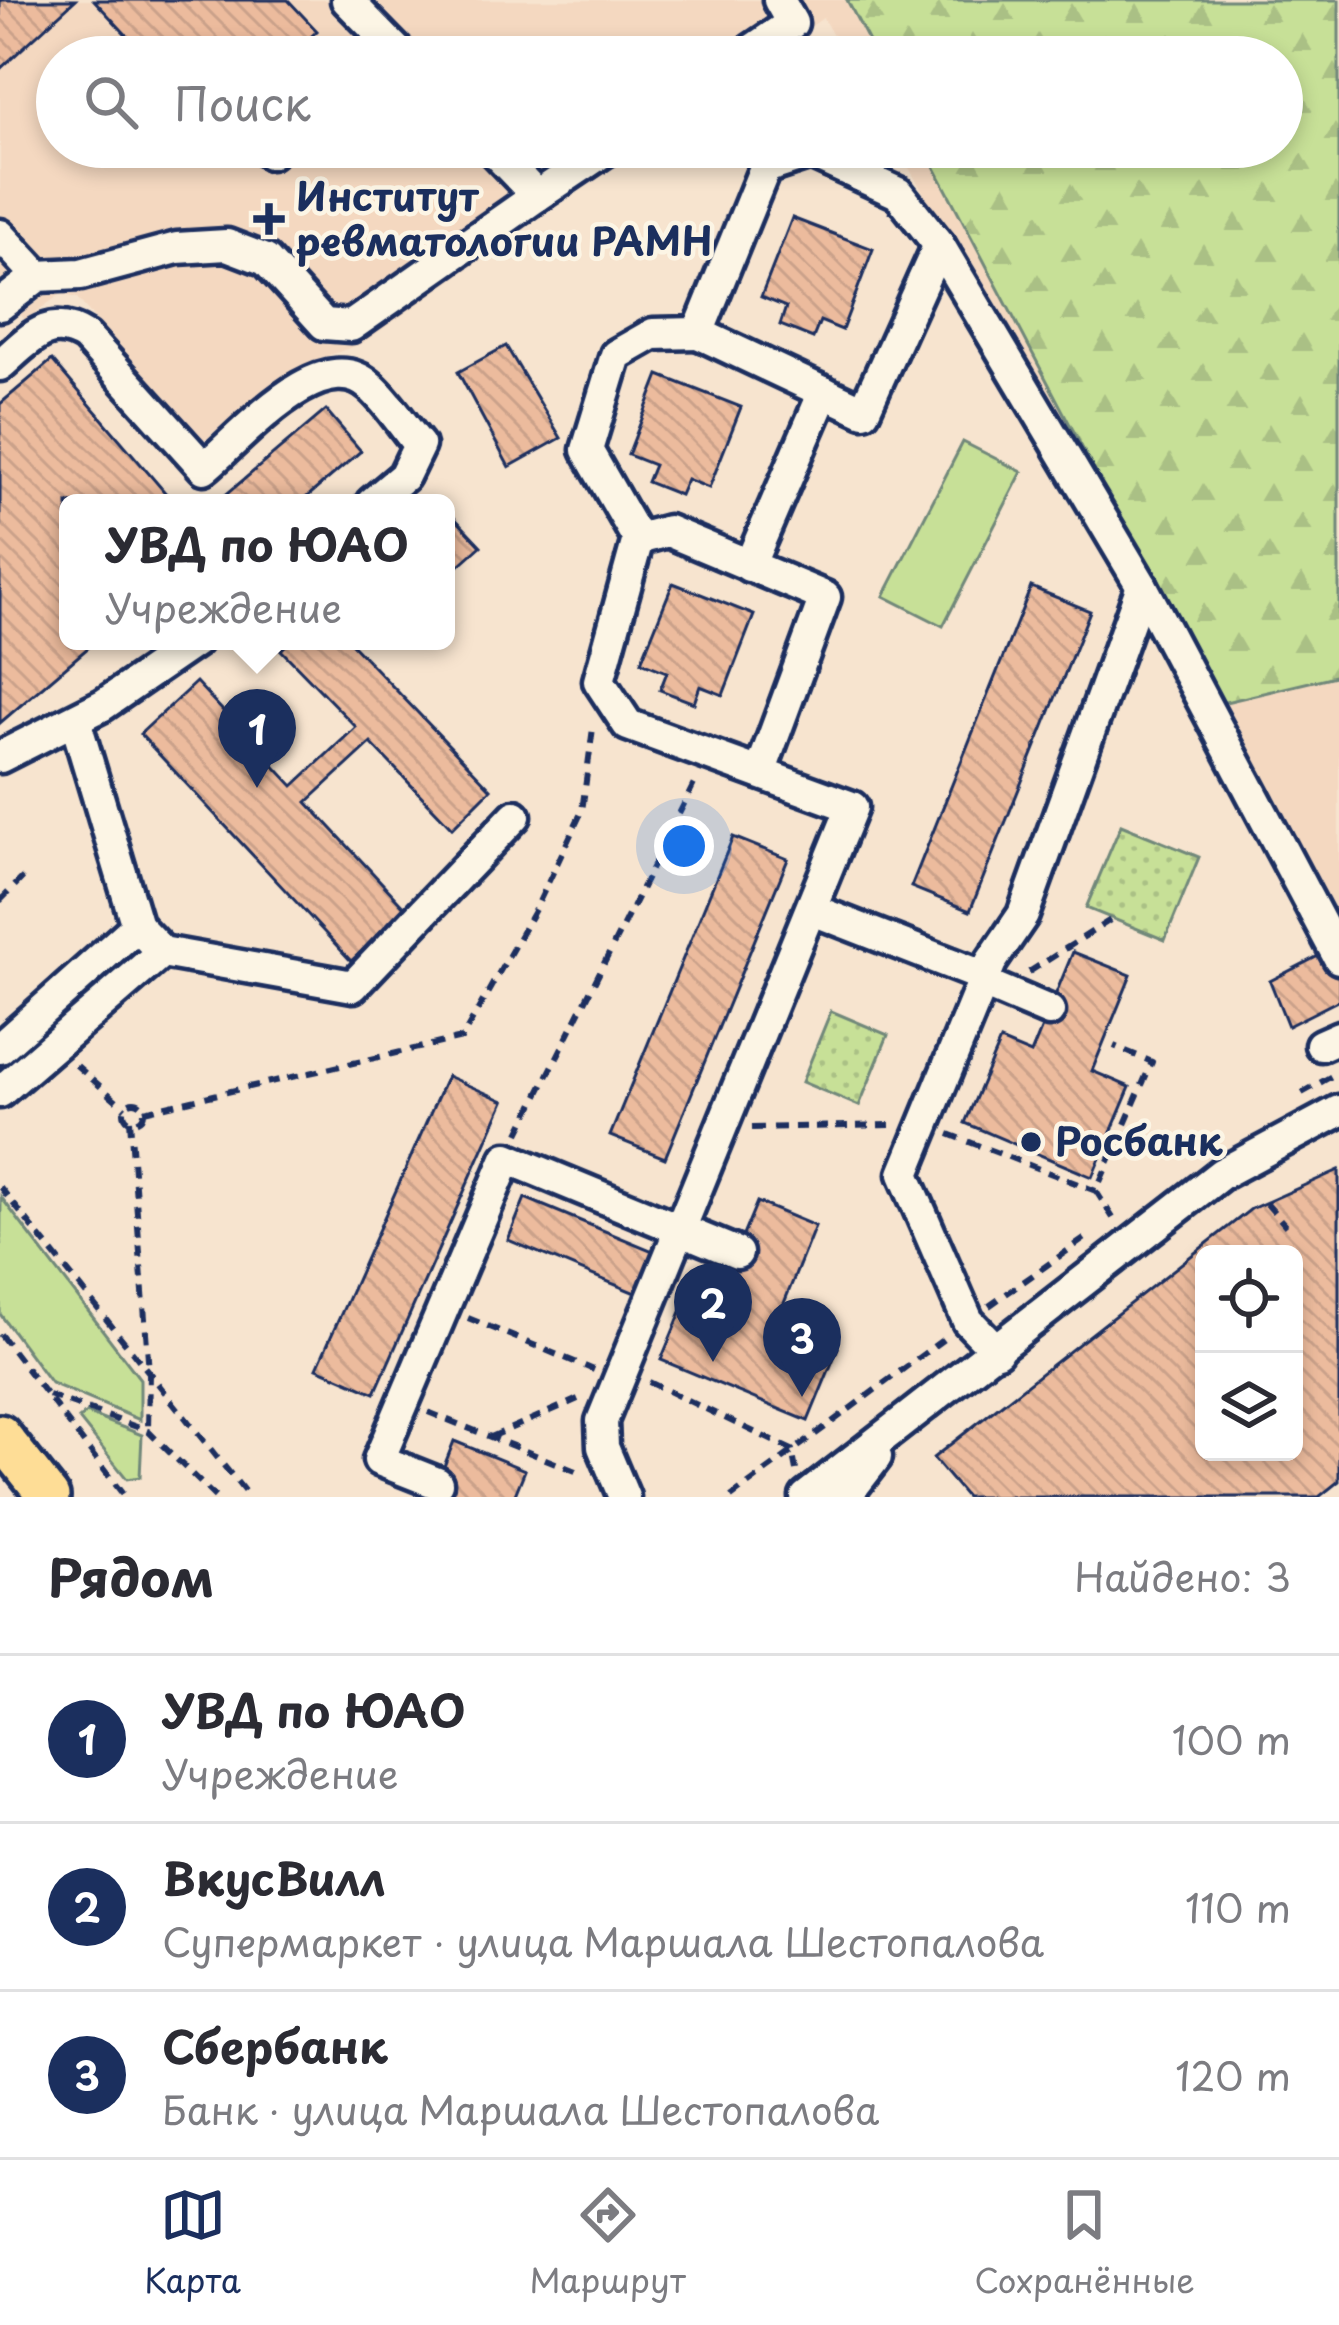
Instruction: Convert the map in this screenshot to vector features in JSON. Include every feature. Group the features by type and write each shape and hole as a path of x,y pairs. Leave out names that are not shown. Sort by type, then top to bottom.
{"main road":[{"path":"0,1435 49,1497"}],"street":[{"path":"347,0 379,36"},
{"path":"772,36 791,23 779,0"},
{"path":"511,168 538,196"},
{"path":"0,305 38,275 81,274 177,248 227,245 266,260 325,324 350,326 579,168"},
{"path":"698,333 765,168"},
{"path":"843,168 898,194 939,245 1142,586 1339,958"},
{"path":"0,235 38,275"},
{"path":"622,1493 603,1447 602,1421 725,1129 852,807 628,724 599,681 638,539 587,450 616,355 653,334 698,333 864,411 939,245"},
{"path":"0,364 44,326 69,325 86,337 204,468 315,375 345,372 370,385 418,445 404,476 383,494"},
{"path":"749,566 824,392"},
{"path":"638,539 668,531 825,597 760,773"},
{"path":"997,1352 968,1321 904,1174 1023,915 1142,586"},
{"path":"0,757 75,720 182,650"},
{"path":"75,720 137,926 162,952 353,986 515,816"},
{"path":"813,910 1049,1011"},
{"path":"0,1048 137,926"},
{"path":"0,1092 162,952"},
{"path":"801,1486 902,1423 1221,1174 1339,1111"},
{"path":"437,1483 380,1460 507,1158 737,1253"},
{"path":"845,1497 902,1423"}],"path":[{"path":"130,1120 139,1120 144,1112 462,1038 538,904 582,811 599,681"},
{"path":"507,1158 709,754"},
{"path":"0,901 28,872"},
{"path":"990,984 1112,919"},
{"path":"1096,1191 1152,1062 1114,1046"},
{"path":"69,1059 125,1108 130,1120 149,1372 148,1431"},
{"path":"1294,1098 1339,1072"},
{"path":"125,1108 136,1102 144,1112"},
{"path":"725,1129 925,1125 1096,1191 1113,1218"},
{"path":"0,1187 249,1497"},
{"path":"1266,1203 1286,1226"},
{"path":"731,1497 1131,1206"},
{"path":"441,1307 622,1376 792,1450"},
{"path":"0,1334 124,1497"},
{"path":"491,1437 622,1376"},
{"path":"49,1395 148,1431 215,1497"},
{"path":"403,1402 622,1493"},
{"path":"792,1450 801,1486"}],"shaded area":[{"path":"0,0 1339,0 1339,942 1217,704 909,168 1303,168 1303,36 833,36 823,18 798,36 36,36 36,168 610,168 361,344 310,362 202,442 77,298 61,294 25,320 0,291"}],"green space":[{"path":"847,0 1339,0 1339,675 1217,704 935,168 1303,168 1303,36 866,36"},
{"path":"963,442 1022,472 943,626 884,596"},
{"path":"1121,825 1199,857 1165,940 1086,908"},
{"path":"831,1011 888,1035 859,1106 802,1082"},
{"path":"1,1197 140,1379 140,1420 51,1383 0,1314"},
{"path":"86,1413 142,1435 140,1477 127,1479 79,1419"}],"building":[{"path":"0,0 75,0 0,69"},
{"path":"94,0 288,0 317,31 312,36 127,36"},
{"path":"792,218 873,249 842,330 820,321 813,338 780,325 786,307 761,297"},
{"path":"506,346 561,438 509,467 458,372"},
{"path":"52,360 166,494 59,494 59,650 85,650 0,723 0,404"},
{"path":"659,375 741,407 709,488 687,479 680,495 647,482 654,465 628,455"},
{"path":"326,410 361,451 311,494 227,494"},
{"path":"455,518 481,546 455,569"},
{"path":"673,583 754,615 723,695 700,686 694,703 660,690 667,672 641,662"},
{"path":"1031,587 1090,611 970,911 911,887"},
{"path":"281,650 358,650 491,789 452,828 371,743 307,802 407,910 351,961 140,734 196,682 293,786 356,727"},
{"path":"733,837 788,859 665,1158 610,1136"},
{"path":"1073,952 1131,975 1092,1071 1130,1087 1092,1177 965,1123 1000,1041 1031,1054"},
{"path":"1326,952 1339,976 1339,1000 1288,1026 1270,981"},
{"path":"447,1076 504,1101 375,1393 317,1368"},
{"path":"1339,1170 1339,1481 1319,1497 966,1497 933,1458 1195,1253 1195,1461 1303,1461 1303,1245 1205,1245 1251,1209"},
{"path":"525,1198 658,1253 640,1295 508,1240"},
{"path":"757,1202 815,1226 776,1323 838,1348 808,1421 661,1360 688,1295 714,1305"},
{"path":"454,1441 525,1470 514,1497 432,1497"}],"place":[{"name":"Институт ревматологии РАМН","path":"269,219"},
{"name":"УВД по ЮАО","path":"257,788"},
{"name":"Росбанк","path":"1031,1142"},
{"name":"ВкусВилл","path":"713,1362"},
{"name":"Сбербанк","path":"802,1397"}]}
